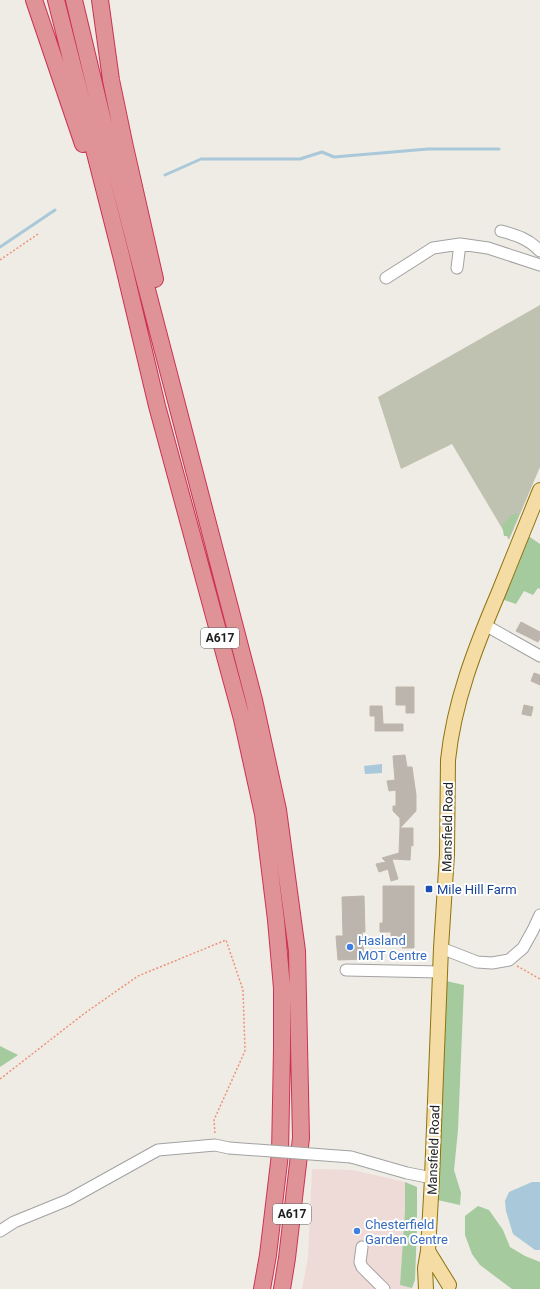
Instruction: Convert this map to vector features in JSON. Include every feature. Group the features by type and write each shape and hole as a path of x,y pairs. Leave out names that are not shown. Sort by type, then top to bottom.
{"highway":[{"path":"34,0 122,259"},
{"name":"A617","path":"56,0 122,259 157,406 242,719 263,814 276,920 282,988 282,1049 280,1154 268,1255 262,1289"},
{"name":"A617","path":"74,0 102,117 254,700 278,810 297,951 301,1138 282,1289"},
{"path":"100,0 112,87 163,316 164,352"}],"main road":[{"name":"Mansfield Road","path":"428,1289 425,1268 428,1251 432,1178 441,948 447,854 449,747 459,700 475,651 540,490"},
{"path":"428,1251 451,1287"},
{"path":"428,1289 436,1284 442,1283 451,1287"}],"lane":[{"path":"501,231 522,238 540,251"},
{"path":"386,278 433,248 460,244 488,248 540,265"},
{"path":"457,268 460,244"},
{"path":"485,625 540,656"},
{"path":"441,948 477,962 492,963 509,960 523,948 540,915"},
{"path":"346,970 440,972"},
{"path":"0,1231 14,1222 68,1200 158,1150 216,1145 229,1148 351,1157 407,1173 432,1178"},
{"path":"362,1247 360,1262 362,1267 384,1289"}],"path":[{"path":"0,260 38,234"},
{"path":"0,1079 85,1013 138,976 226,940 243,990 245,1051 214,1120 214,1126"},
{"path":"509,960 520,969 540,979"}],"shaded area":[{"path":"540,305 540,467 509,540 452,444 401,469 378,397"},
{"name":"Chesterfield Garden Centre","path":"312,1169 352,1170 405,1182 405,1210 400,1285 412,1289 302,1289 308,1258"}],"green space":[{"path":"519,513 510,536 504,536 502,525 512,515"},
{"path":"527,535 540,544 540,589 538,588 533,595 524,591 516,604 504,600 508,580"},
{"path":"446,981 464,985 458,1130 454,1170 461,1193 460,1205 433,1199"},
{"path":"0,1046 18,1055 0,1067"},
{"path":"405,1182 417,1187 415,1280 412,1288 400,1285 405,1210"},
{"path":"478,1206 489,1210 503,1230 510,1247 525,1256 540,1262 540,1289 512,1289 480,1265 472,1254 465,1235 465,1216"}],"water":[{"path":"382,764 382,773 365,774 364,766"},
{"path":"532,1182 540,1182 540,1250 535,1250 513,1234 506,1211 505,1201 509,1192"}],"building":[{"path":"521,622 540,632 538,642 516,631"},
{"path":"534,673 540,675 540,685 531,681"},
{"path":"396,687 414,687 414,713 406,713 406,705 396,705"},
{"path":"524,705 533,707 531,716 522,714"},
{"path":"370,706 382,706 383,724 403,724 403,731 375,731 375,716 370,716"},
{"path":"405,755 407,767 412,767 416,795 416,811 400,828 400,818 393,811 393,806 396,806 396,790 389,791 387,781 395,780 393,756"},
{"path":"400,828 413,828 413,846 411,845 410,860 392,859 398,879 391,881 388,869 379,872 376,864 386,862 382,858 399,853"},
{"path":"383,886 414,886 414,948 402,948 402,938 391,938 391,932 380,932 380,923 383,923"},
{"path":"364,896 365,932 362,932 364,959 338,960 336,936 343,936 342,897"}],"waterway":[{"path":"165,175 201,159 300,159 322,152 334,157 428,149 499,149"},
{"path":"0,247 55,210"}],"place":[{"name":"Mile Hill Farm","path":"429,889"},
{"name":"Hasland MOT Centre","path":"350,947"},
{"name":"Chesterfield Garden Centre","path":"357,1231"}]}
